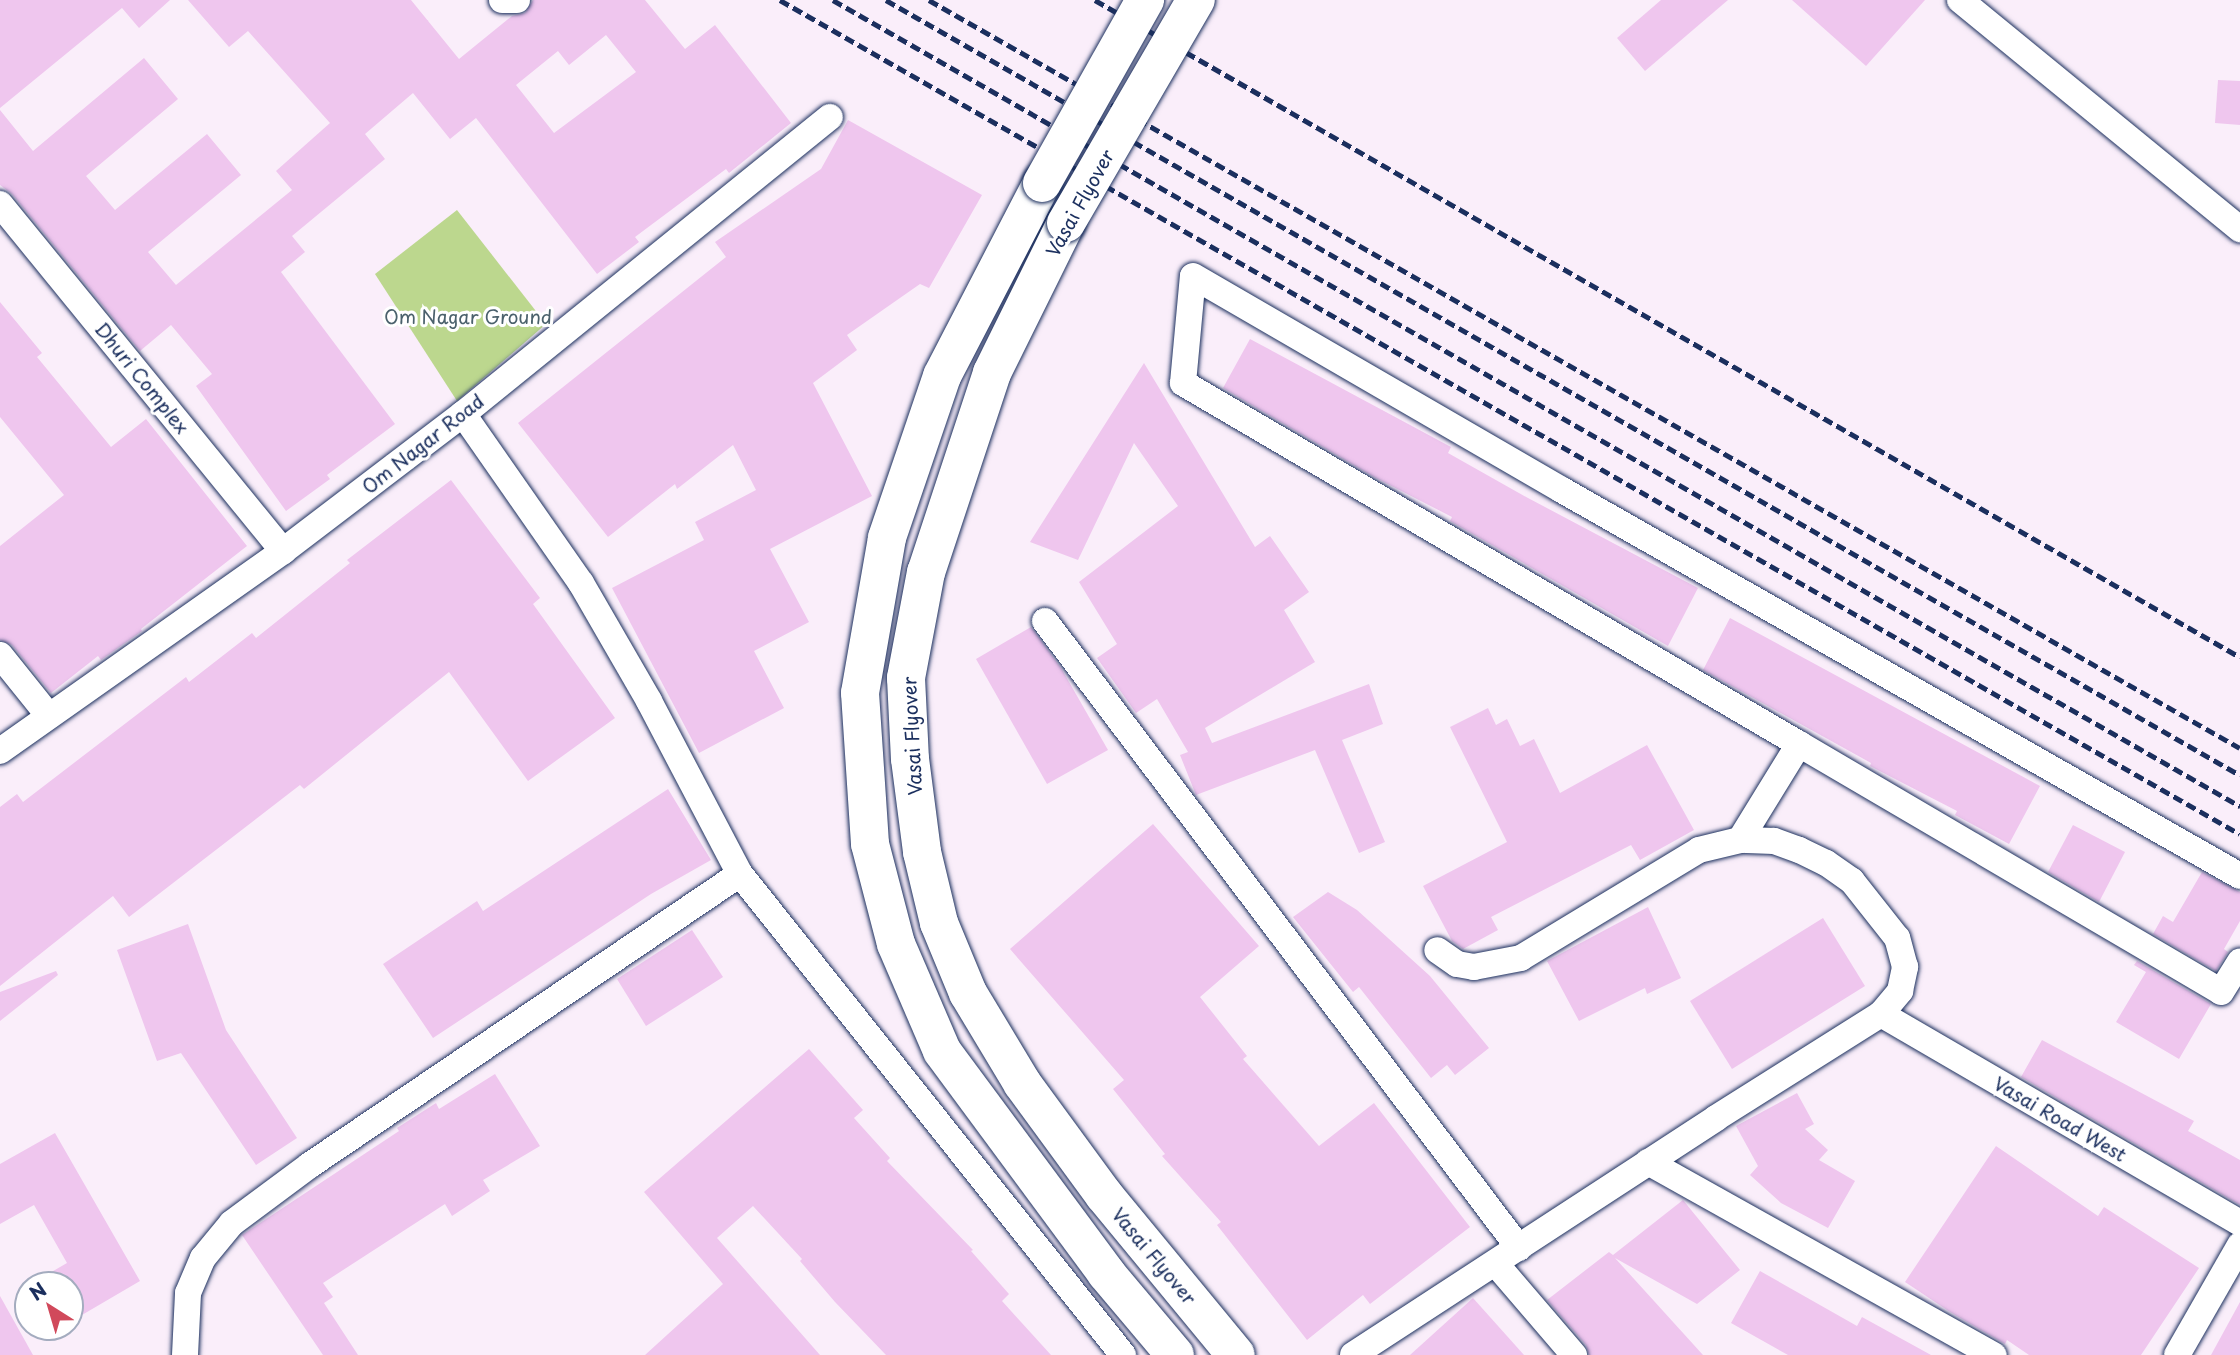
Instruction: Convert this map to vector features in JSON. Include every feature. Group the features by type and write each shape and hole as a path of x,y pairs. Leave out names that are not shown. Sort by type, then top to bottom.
{"main road":[{"path":"1145,0 1042,183 942,376 887,538 860,693 870,844 896,944 942,1051 1106,1273 1175,1355"},
{"name":"Vasai Flyover","path":"1196,0 1066,223 992,373 926,572 906,678 910,759 922,852 939,923 968,993 1022,1083 1104,1195 1228,1345"}],"street":[{"path":"502,0 517,0"},
{"path":"1960,0 2240,229"},
{"name":"Om Nagar Road","path":"0,751 284,551 463,414 830,117"},
{"name":"Dhuri Complex","path":"0,204 284,551"},
{"path":"2240,876 1562,490 1193,276 1183,383 2221,992 2240,961"},
{"path":"463,414 581,583 649,701 740,874 1123,1355"},
{"path":"1045,621 1520,1248"},
{"path":"0,655 49,716"},
{"path":"1740,839 1800,744"},
{"path":"1353,1355 1881,1014 1900,991 1905,967 1897,937 1852,881 1826,863 1774,841 1740,839 1699,850 1521,958 1474,967 1457,964 1437,950"},
{"path":"185,1355 188,1293 203,1258 232,1223 310,1165 740,874"},
{"name":"Vasai Road West","path":"1881,1014 2240,1223"},
{"path":"1648,1162 1994,1355"},
{"path":"2177,1355 2240,1245"},
{"path":"1496,1264 1574,1355"}],"green space":[{"name":"Om Nagar Ground","path":"457,210 546,324 457,401 375,274"}],"building":[{"path":"0,0 170,0 139,28 122,8 0,108"},
{"path":"188,0 411,0 459,59 512,16 525,13 533,0 645,0 685,49 715,25 791,123 729,173 726,169 635,237 639,242 597,274 476,118 450,139 413,93 365,134 385,159 292,236 305,252 281,272 395,424 327,475 330,479 286,511 196,386 212,374 171,325 140,351 12,194 0,185 0,110 33,151 144,58 178,99 86,176 115,210 207,134 241,175 148,252 176,285 292,190 276,171 330,123 248,31 229,47","holes":["606,35 636,72 554,133 516,85 558,51 569,65"]},
{"path":"1661,0 1728,0 1645,71 1617,38"},
{"path":"1792,0 1925,0 1866,66"},
{"path":"2218,80 2240,81 2240,125 2215,123"},
{"path":"848,120 982,195 929,288 920,284 847,335 857,350 813,383 872,496 770,549 809,622 754,651 784,708 699,753 612,588 704,540 695,522 756,490 733,445 677,489 675,484 608,537 518,423 726,257 715,242 821,169"},
{"path":"0,302 42,353 37,357 111,447 146,419 247,546 141,629 142,631 101,660 98,656 51,693 12,645 0,640 0,546 64,495 0,417"},
{"path":"1250,339 1451,447 1448,453 1528,498 1698,588 1668,646 1450,521 1452,517 1374,477 1223,388"},
{"path":"1144,363 1255,547 1270,536 1309,592 1284,610 1315,662 1205,728 1212,743 1369,684 1383,724 1342,740 1385,842 1359,853 1315,750 1196,795 1180,755 1188,752 1157,699 1136,713 1097,658 1117,644 1079,582 1178,506 1134,443 1078,560 1030,542"},
{"path":"451,480 540,598 533,604 615,718 528,781 449,672 304,789 300,785 129,917 113,896 0,986 0,807 17,794 23,802 186,677 189,682 252,633 256,638 350,563 347,560"},
{"path":"1730,618 2040,786 2009,844 1955,815 1957,811 1870,766 1871,763 1703,670"},
{"path":"1031,627 1061,668 1108,750 1047,784 976,659"},
{"path":"1488,708 1496,725 1507,719 1520,746 1534,739 1560,793 1647,745 1694,830 1640,860 1631,845 1491,917 1498,930 1463,949 1452,941 1423,886 1507,842 1450,727"},
{"path":"668,789 711,860 651,894 433,1038 383,964 477,901 483,911"},
{"path":"1153,824 1259,946 1200,997 1247,1056 1243,1059 1319,1146 1374,1103 1470,1227 1370,1304 1363,1295 1307,1340 1217,1225 1221,1222 1162,1156 1165,1154 1113,1089 1124,1080 1010,949"},
{"path":"2073,825 2125,852 2099,902 2048,872"},
{"path":"2202,872 2240,892 2240,921 2224,949 2228,952 2216,971 2153,934 2163,916 2173,922"},
{"path":"1328,892 1357,910 1430,976 1489,1048 1455,1075 1447,1065 1431,1078 1359,987 1353,992 1293,917"},
{"path":"1648,907 1681,978 1647,994 1645,988 1579,1021 1547,961"},
{"path":"1823,918 1865,986 1732,1069 1690,1001"},
{"path":"188,924 226,1030 297,1138 256,1165 181,1053 157,1061 117,950"},
{"path":"692,930 723,977 646,1026 617,979"},
{"path":"2137,961 2211,1004 2179,1059 2116,1022 2146,972 2134,965"},
{"path":"56,971 58,975 0,1021 0,992"},
{"path":"2042,1040 2194,1121 2188,1131 2240,1160 2240,1205 2021,1077"},
{"path":"809,1049 863,1110 854,1118 890,1158 887,1161 973,1250 971,1251 1009,1294 1002,1301 1051,1355 886,1355 835,1302 800,1261 802,1259 753,1206 717,1238 820,1355 645,1355 723,1284 644,1192"},
{"path":"495,1074 540,1146 483,1180 490,1191 452,1216 445,1204 323,1283 333,1297 324,1303 358,1355 323,1355 242,1235 399,1131 397,1128 436,1103 439,1109"},
{"path":"1797,1093 1814,1124 1805,1129 1828,1150 1819,1160 1855,1181 1828,1228 1781,1203 1750,1175 1758,1166 1736,1126"},
{"path":"55,1133 140,1281 84,1314 84,1271 53,1271 67,1263 34,1205 0,1224 0,1164"},
{"path":"1996,1146 2098,1216 2104,1207 2199,1268 2141,1355 2029,1355 2007,1340 2005,1344 1950,1312 1905,1282"},
{"path":"1683,1200 1740,1270 1697,1304 1615,1258 1703,1355 1589,1355 1586,1345 1547,1300 1609,1252 1613,1255"},
{"path":"1760,1271 1857,1326 1862,1317 1931,1355 1788,1355 1731,1323"},
{"path":"0,1296 14,1321 14,1341 25,1341 33,1355 0,1355"},
{"path":"1473,1298 1524,1355 1410,1355"},
{"path":"2240,1302 2240,1355 2211,1355"}],"railway":[{"path":"780,0 2240,834"},
{"path":"833,0 2240,806"},
{"path":"886,0 2240,775"},
{"path":"929,0 2240,748"},
{"path":"1095,0 2240,657"}]}
